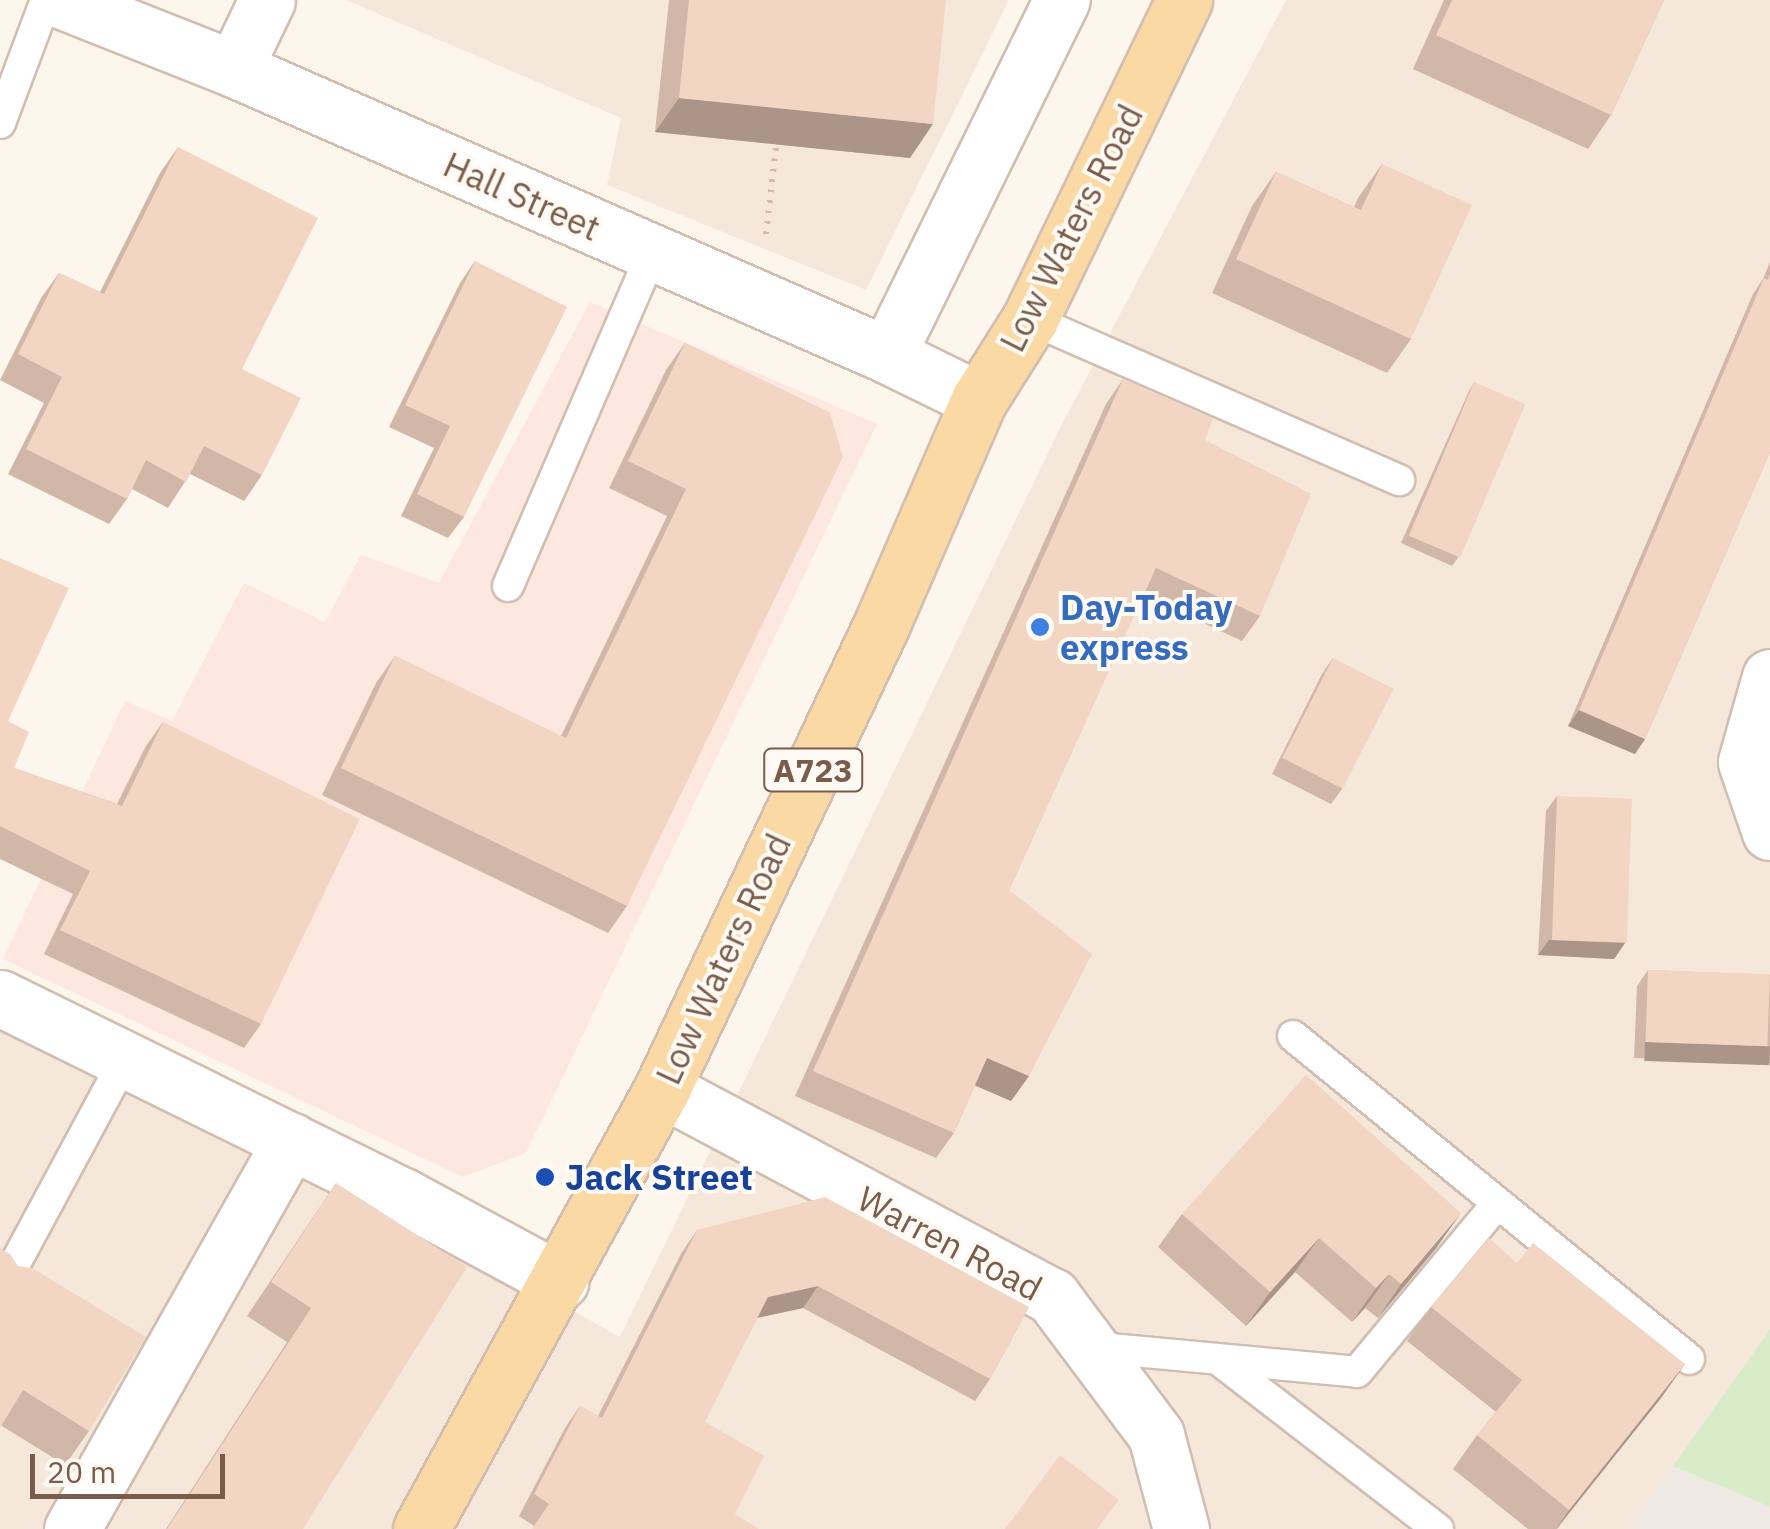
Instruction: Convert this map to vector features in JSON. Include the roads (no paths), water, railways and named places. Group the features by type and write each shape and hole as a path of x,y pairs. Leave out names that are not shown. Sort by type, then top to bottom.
{"main road":[{"name":"Low Waters Road","path":"421,1529 560,1282 662,1089 881,626 979,400 1030,319 1184,0"}],"street":[{"name":"Hall Street","path":"60,0 234,69 979,400"},
{"path":"234,69 266,0"},
{"path":"887,356 1062,0"},
{"path":"1770,677 1746,762 1770,832"},
{"path":"0,998 292,1140 560,1282"},
{"name":"Warren Road","path":"662,1089 1052,1296 1156,1435 1182,1529"},
{"path":"72,1529 292,1140"}],"lane":[{"path":"0,123 46,0"},
{"path":"508,586 652,253"},
{"path":"1030,319 1399,480"},
{"path":"1293,1036 1689,1358"},
{"path":"4,1284 125,1059"},
{"path":"1090,1347 1357,1372 1496,1204"},
{"path":"1218,1359 1438,1529"}],"place":[{"name":"Day-Today express","path":"1040,627"},
{"name":"Jack Street","path":"545,1177"}]}
